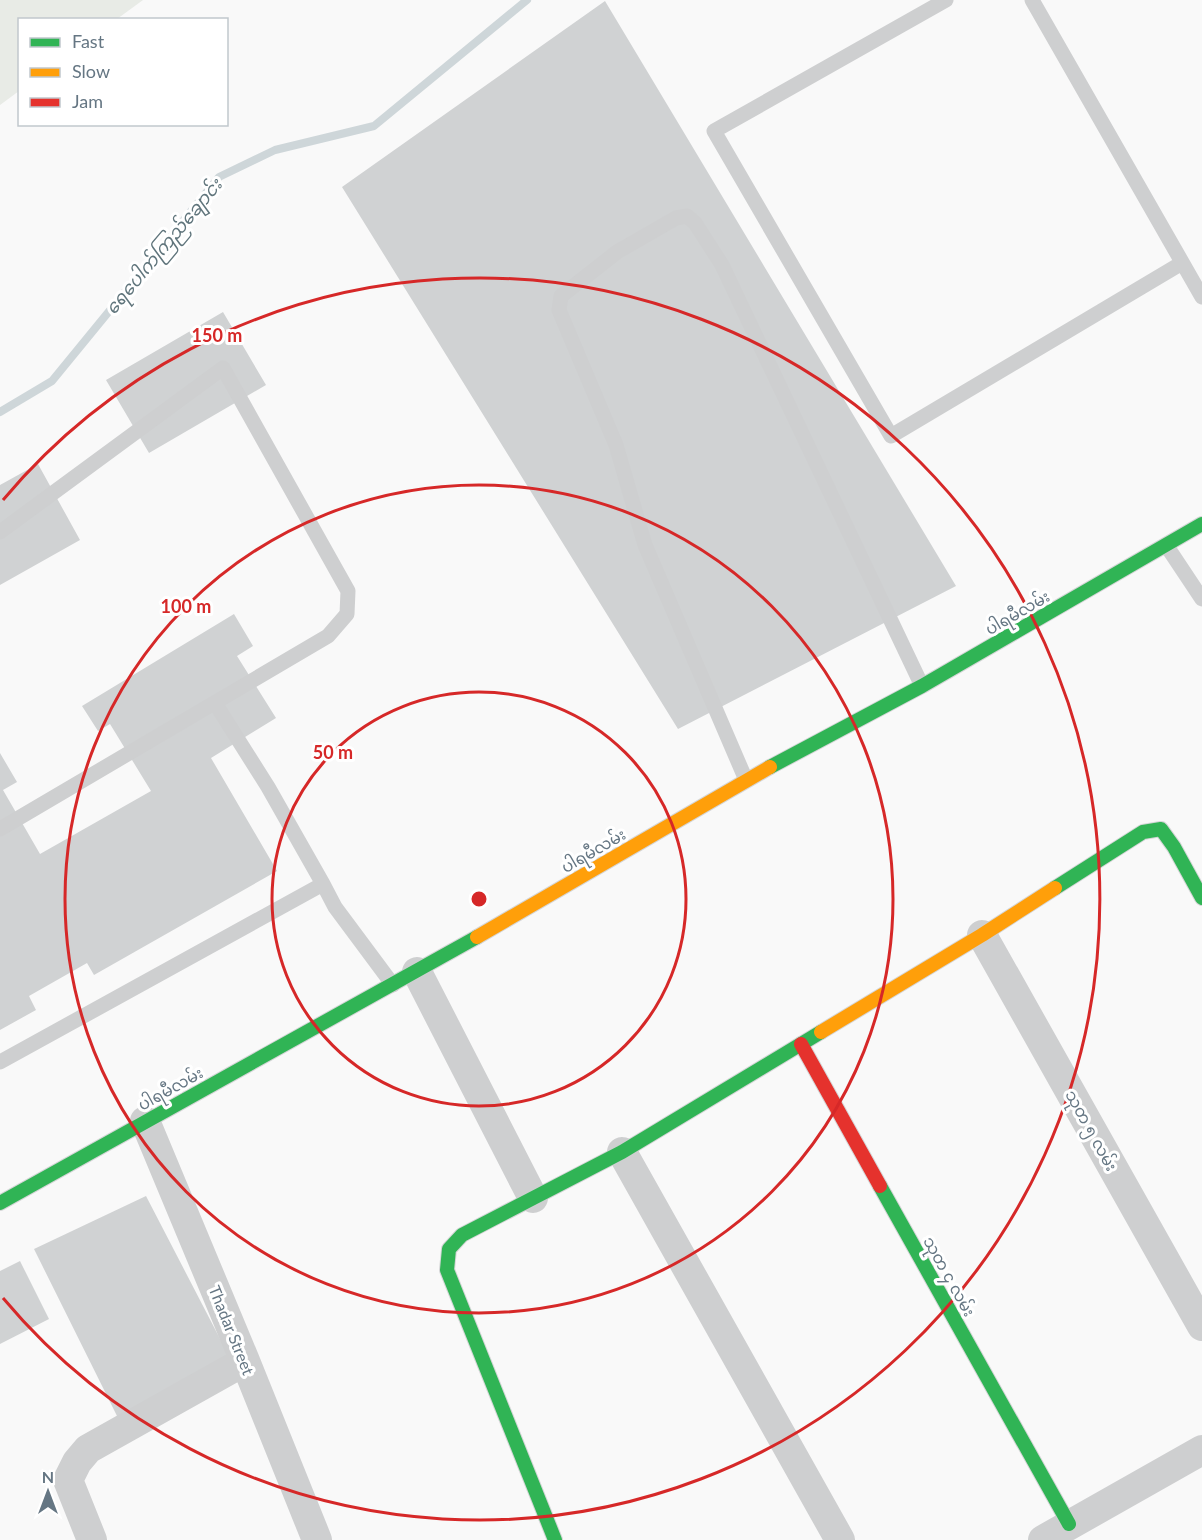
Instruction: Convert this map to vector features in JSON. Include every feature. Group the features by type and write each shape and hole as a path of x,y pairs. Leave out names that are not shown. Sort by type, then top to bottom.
{"street":[{"name":"ပါရမီလမ်း","path":"0,1203 405,979 746,780 922,686 1202,524"},
{"path":"555,1540 447,1270 449,1249 462,1235 622,1152 982,935 1143,832 1161,829 1174,847 1202,898"},
{"name":"သုတ ၅ လမ်း","path":"982,935 1202,1326"},
{"path":"405,979 533,1198"},
{"name":"သုတ ၄ လမ်း","path":"801,1044 1069,1524"},
{"name":"Thadar Street","path":"145,1121 317,1540"},
{"path":"622,1152 840,1540"},
{"path":"93,1540 68,1480 77,1462 88,1449 245,1361"},
{"path":"1043,1540 1202,1450"}],"lane":[{"path":"946,0 714,131 891,436 1182,263"},
{"path":"1032,0 1202,297"},
{"path":"746,780 645,545 616,445 559,310 561,296 617,252 676,218 687,216 696,223 722,266 922,686"},
{"path":"0,532 223,368 348,591 347,614 328,636 0,830"},
{"path":"1166,545 1202,599"},
{"path":"215,703 268,787 335,907 405,979"},
{"path":"0,1062 323,884"}],"shaded area":[{"path":"0,0 143,0 118,18 18,18 18,92 0,105"}],"building":[{"path":"605,1 956,586 678,729 342,187"},
{"path":"223,312 266,385 149,453 106,380"},
{"path":"38,464 80,540 0,585 0,485"},
{"path":"234,614 253,646 237,656 276,718 211,758 277,871 94,975 87,963 29,996 36,1010 0,1030 0,753 17,782 3,790 40,854 151,791 110,724 98,731 82,706"},
{"path":"146,1196 230,1358 118,1418 34,1249"},
{"path":"20,1261 49,1319 0,1344 0,1271"}],"waterway":[{"name":"ရေပေါက်ကြည်ချောင်း","path":"0,412 52,381 219,177 275,150 374,126 527,0"}],"traffic: fast":[{"path":"770,767 922,686 1202,524"},
{"path":"1055,888 1143,832 1161,829 1174,847 1202,898"},
{"path":"0,1203 477,937"},
{"path":"555,1540 447,1270 449,1249 462,1235 622,1152 821,1032"},
{"path":"880,1186 1069,1524"}],"traffic: slow":[{"path":"477,937 770,767"},
{"path":"821,1032 1055,888"}],"traffic: jam":[{"path":"801,1044 880,1186"}]}
